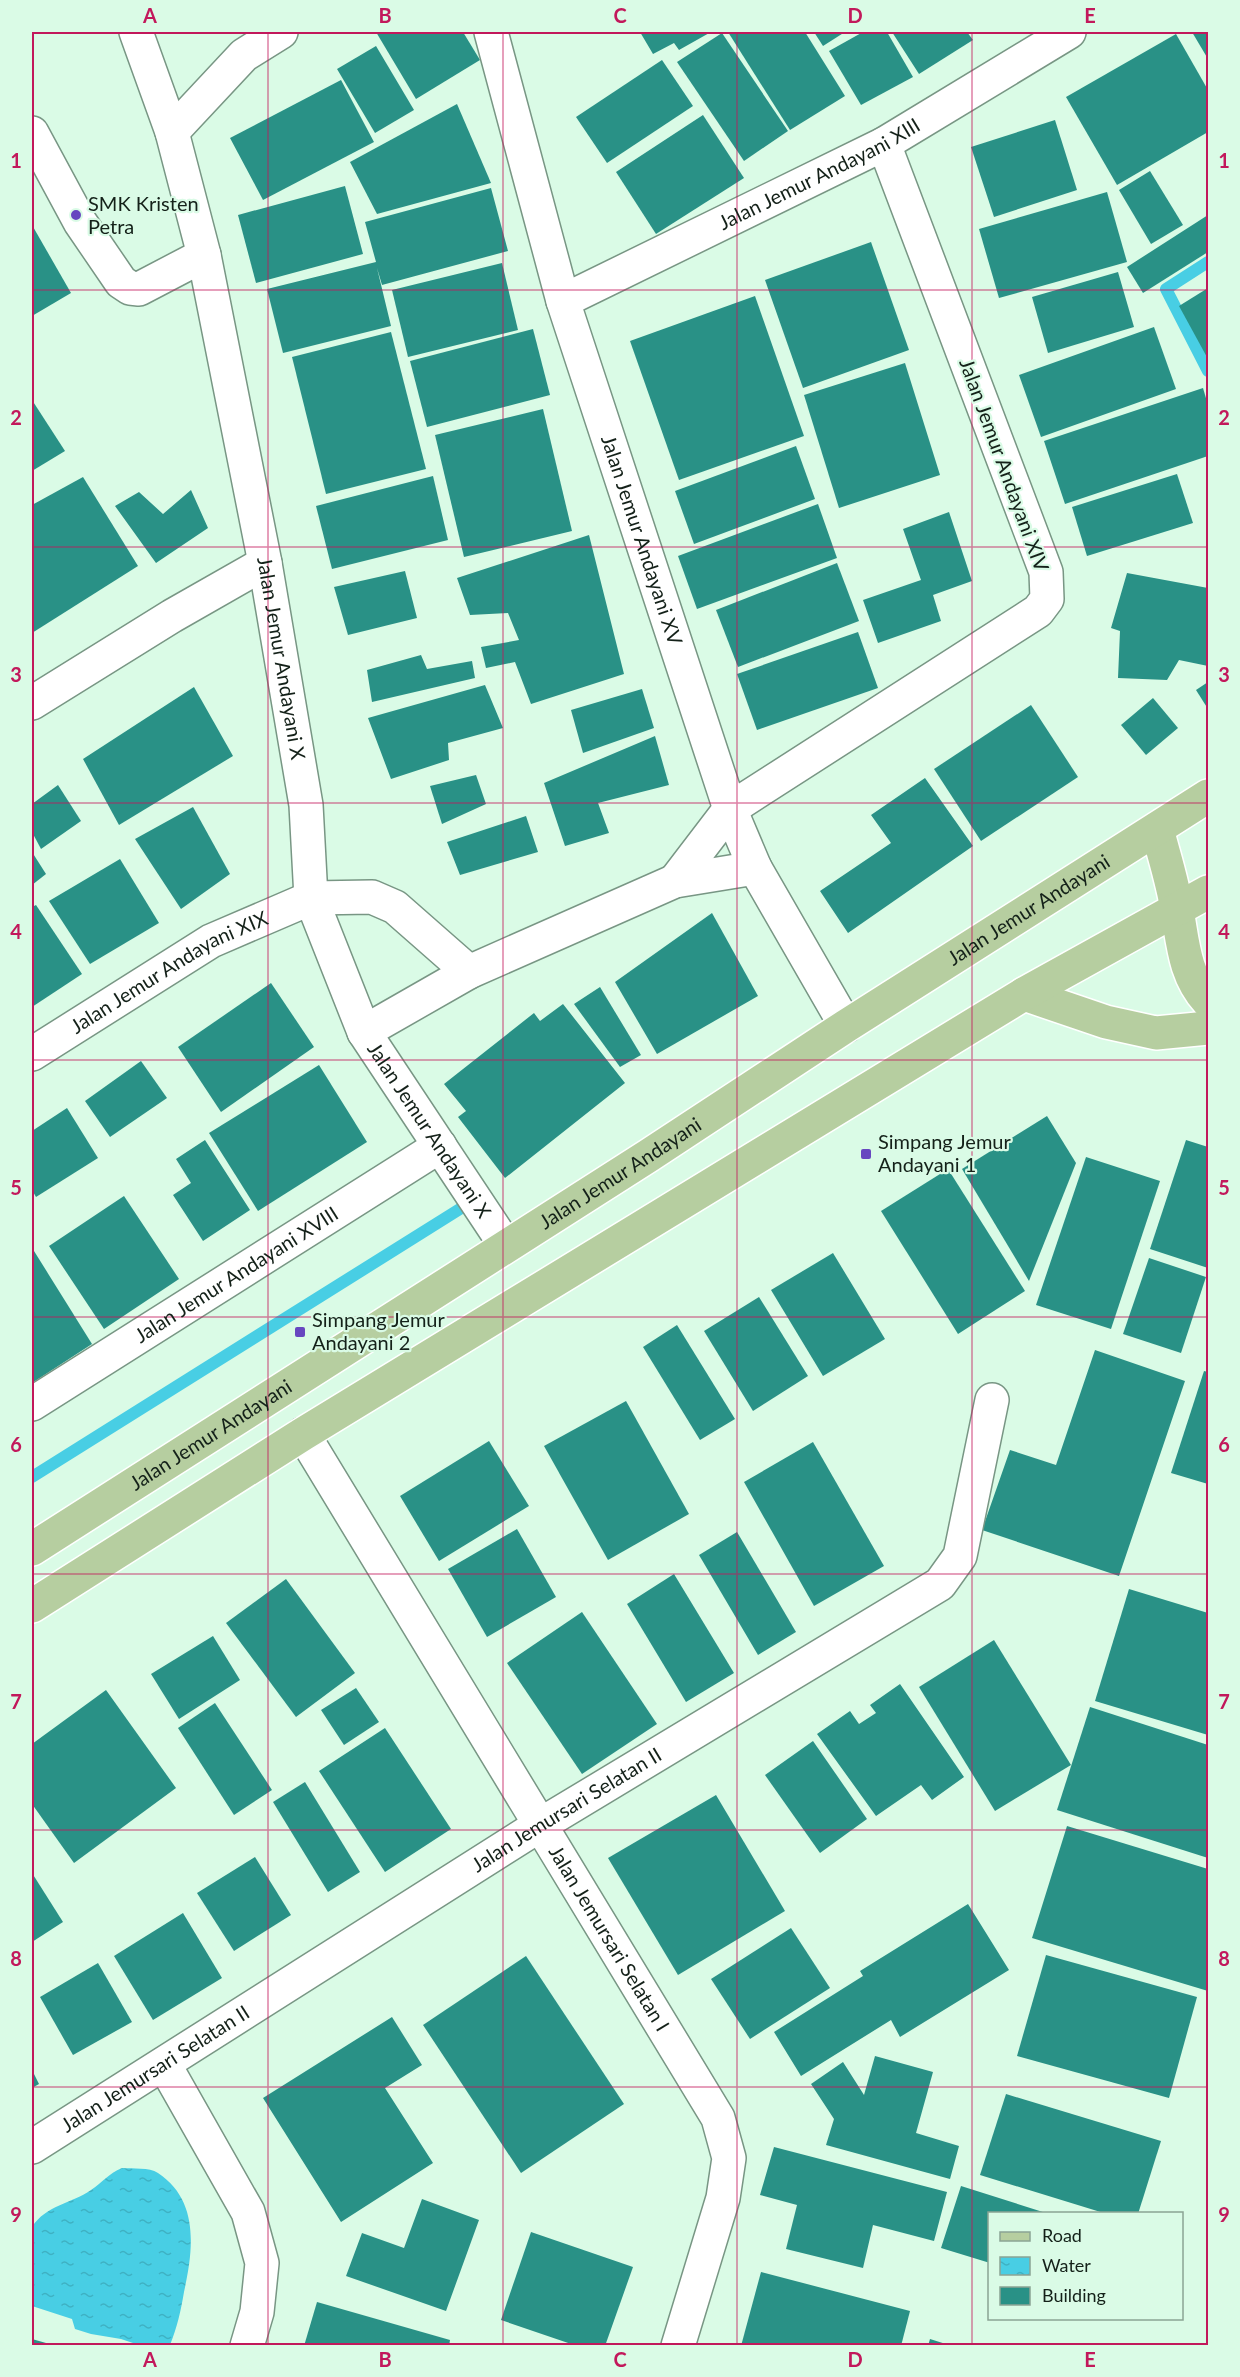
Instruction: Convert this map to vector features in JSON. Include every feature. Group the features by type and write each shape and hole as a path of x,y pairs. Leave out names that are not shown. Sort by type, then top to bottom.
{"main road":[{"name":"Jalan Jemur Andayani","path":"32,1549 648,1156 846,1026 1209,796"},
{"path":"1157,829 1178,910 1186,963 1203,995 1209,1001"},
{"path":"32,1606 303,1434 1024,994 1209,892"},
{"path":"1024,994 1106,1022 1156,1033 1209,1028"}],"street":[{"name":"Jalan Jemur Andayani X","path":"136,32 172,132 204,255 265,563 306,805 311,898 364,1032 506,1246"},
{"path":"172,132 244,55 281,32"},
{"name":"Jalan Jemur Andayani XV","path":"491,32 563,301 730,809 755,868 846,1026"},
{"name":"Jalan Jemur Andayani XIII","path":"563,301 884,144 1069,32"},
{"path":"32,133 80,222 121,282 129,288 139,290 204,255"},
{"name":"Jalan Jemur Andayani XIV","path":"675,881 730,809 1038,611 1047,599 1046,572 884,144"},
{"path":"32,703 172,616 265,563"},
{"path":"364,1032 470,972 675,881 755,868"},
{"path":"311,898 372,897 395,907 470,972"},
{"name":"Jalan Jemur Andayani XIX","path":"32,1054 211,941 311,898"},
{"name":"Jalan Jemur Andayani XVIII","path":"32,1404 440,1146"},
{"name":"Jalan Jemursari Selatan II","path":"32,2147 540,1825 939,1584 960,1556 992,1400"},
{"name":"Jalan Jemursari Selatan I","path":"303,1434 718,2118 729,2158 723,2198 678,2346"},
{"path":"164,2064 248,2212 262,2263 257,2312 247,2346"}],"water":[{"path":"122,2168 146,2169 158,2173 172,2184 187,2212 191,2243 190,2260 180,2312 170,2345 139,2345 121,2339 91,2334 75,2329 72,2319 32,2306 32,2227 44,2214 83,2195"}],"building":[{"path":"376,32 463,32 480,60 416,99"},
{"path":"640,32 711,32 679,50 674,43 653,54"},
{"path":"728,32 805,32 845,96 790,130"},
{"path":"814,32 845,32 823,46"},
{"path":"863,32 887,32 913,77 861,105 829,51"},
{"path":"892,32 967,32 973,40 919,74"},
{"path":"1192,32 1208,32 1208,59"},
{"path":"722,33 788,131 744,161 677,62"},
{"path":"1176,34 1208,90 1208,132 1117,185 1066,97"},
{"path":"376,46 414,110 375,133 337,69"},
{"path":"662,60 693,106 607,163 576,117"},
{"path":"341,80 374,142 263,200 230,138"},
{"path":"457,104 491,183 377,214 350,162"},
{"path":"703,115 744,178 656,234 616,172"},
{"path":"1055,120 1077,190 994,217 971,147"},
{"path":"1150,171 1183,225 1151,244 1119,190"},
{"path":"345,186 363,254 256,283 238,215"},
{"path":"491,188 508,251 382,285 377,268 391,326 283,353 267,289 376,262 365,222"},
{"path":"1107,192 1127,262 999,298 979,229"},
{"path":"1208,215 1208,252 1143,293 1127,267"},
{"path":"32,225 71,293 32,316"},
{"path":"871,242 909,350 803,388 765,280"},
{"path":"502,263 518,330 408,357 392,290"},
{"path":"1118,272 1134,327 1048,353 1032,297"},
{"path":"1208,288 1208,359 1179,306"},
{"path":"755,296 804,436 679,480 630,341"},
{"path":"1154,327 1176,389 1041,437 1019,375"},
{"path":"533,329 550,395 427,427 410,361"},
{"path":"391,332 426,469 326,494 292,357"},
{"path":"905,363 940,475 839,508 804,395"},
{"path":"1203,388 1208,405 1208,456 1065,504 1044,441"},
{"path":"32,400 65,451 32,471"},
{"path":"543,409 572,531 464,557 435,435"},
{"path":"796,446 815,499 694,544 675,491"},
{"path":"1177,474 1193,523 1087,556 1072,507"},
{"path":"433,476 448,540 332,569 316,506"},
{"path":"83,477 138,566 32,633 32,505"},
{"path":"191,490 208,528 156,563 115,506 139,492 163,514"},
{"path":"818,504 837,558 697,609 678,556"},
{"path":"949,512 972,581 933,595 941,621 878,643 863,600 921,580 903,529"},
{"path":"589,535 624,674 531,704 515,662 486,668 481,647 519,640 508,613 470,615 457,578"},
{"path":"837,563 859,621 738,667 716,610"},
{"path":"405,571 417,618 348,635 334,587"},
{"path":"1127,573 1208,588 1208,666 1179,660 1167,680 1118,678 1120,631 1111,628"},
{"path":"858,632 878,688 757,730 737,674"},
{"path":"421,655 427,669 472,661 475,678 372,702 367,670"},
{"path":"1208,682 1208,709 1196,690"},
{"path":"485,685 503,728 448,743 449,760 391,779 368,718"},
{"path":"194,687 233,756 119,825 83,759"},
{"path":"642,689 654,728 583,753 571,710"},
{"path":"1153,698 1178,728 1146,755 1121,725"},
{"path":"1031,705 1078,777 981,841 934,769"},
{"path":"655,736 669,785 598,803 609,833 565,846 544,783"},
{"path":"476,775 486,804 442,824 430,786"},
{"path":"925,778 973,846 848,933 820,891 891,843 871,815"},
{"path":"58,785 81,821 41,849 32,832 32,804"},
{"path":"193,807 230,874 181,909 135,839"},
{"path":"526,816 538,852 460,875 447,842"},
{"path":"32,852 46,874 32,885"},
{"path":"120,859 159,923 90,964 49,901"},
{"path":"36,905 82,974 32,1007 32,907"},
{"path":"712,913 758,996 657,1054 615,982"},
{"path":"271,983 314,1047 221,1112 178,1047"},
{"path":"600,987 641,1055 620,1067 574,1004"},
{"path":"563,1004 625,1083 505,1178 458,1117 466,1111 444,1084 534,1013 540,1021"},
{"path":"141,1061 167,1098 110,1137 85,1101"},
{"path":"319,1065 367,1142 258,1211 209,1133"},
{"path":"67,1108 98,1158 36,1197 32,1190 32,1131"},
{"path":"1047,1116 1076,1163 1029,1281 962,1169"},
{"path":"205,1140 250,1210 203,1241 173,1195 191,1183 176,1159"},
{"path":"1186,1140 1208,1147 1208,1268 1150,1249"},
{"path":"1086,1157 1160,1181 1111,1329 1036,1305"},
{"path":"948,1169 1025,1291 958,1334 881,1211"},
{"path":"124,1196 179,1279 104,1329 49,1246"},
{"path":"34,1251 92,1344 32,1383 32,1253"},
{"path":"833,1253 885,1339 823,1376 771,1290"},
{"path":"1149,1258 1206,1277 1181,1353 1123,1334"},
{"path":"759,1297 808,1376 753,1411 704,1331"},
{"path":"677,1325 735,1419 700,1440 643,1347"},
{"path":"1095,1350 1185,1381 1119,1576 982,1530 1010,1450 1056,1465"},
{"path":"1204,1371 1208,1372 1208,1484 1171,1473"},
{"path":"626,1401 689,1514 608,1560 544,1446"},
{"path":"489,1441 529,1506 439,1561 400,1496"},
{"path":"813,1442 884,1566 814,1606 744,1482"},
{"path":"517,1529 556,1597 487,1637 448,1569"},
{"path":"737,1532 796,1632 758,1655 699,1555"},
{"path":"674,1574 734,1673 686,1702 627,1604"},
{"path":"286,1579 355,1673 296,1717 226,1623"},
{"path":"1129,1589 1208,1613 1208,1735 1095,1701"},
{"path":"582,1612 657,1724 582,1774 507,1663"},
{"path":"213,1636 240,1680 179,1719 151,1674"},
{"path":"994,1640 1071,1765 995,1811 919,1687"},
{"path":"900,1684 964,1777 932,1800 921,1785 876,1816 817,1734 850,1711 859,1724 876,1713 870,1705"},
{"path":"356,1688 379,1722 344,1745 321,1710"},
{"path":"106,1690 176,1788 74,1863 32,1804 32,1744"},
{"path":"215,1703 272,1790 234,1815 178,1728"},
{"path":"1090,1707 1208,1745 1208,1858 1057,1810"},
{"path":"385,1728 451,1829 385,1872 319,1771"},
{"path":"813,1741 867,1819 820,1853 765,1775"},
{"path":"305,1782 360,1872 328,1892 273,1802"},
{"path":"716,1795 785,1911 678,1975 608,1858"},
{"path":"1067,1826 1208,1869 1208,1991 1032,1938"},
{"path":"255,1857 291,1915 234,1951 197,1893"},
{"path":"32,1873 63,1922 32,1942"},
{"path":"968,1904 1009,1970 900,2037 891,2020 801,2076 774,2032 863,1976 860,1971"},
{"path":"183,1913 222,1978 153,2020 114,1956"},
{"path":"791,1928 830,1988 750,2039 711,1979"},
{"path":"1046,1955 1197,1997 1169,2098 1017,2056"},
{"path":"526,1956 624,2104 521,2173 423,2025"},
{"path":"98,1963 132,2022 73,2055 40,1997"},
{"path":"392,2017 422,2065 385,2088 433,2163 341,2222 263,2098"},
{"path":"875,2056 933,2072 916,2133 959,2146 950,2179 826,2145 834,2119 811,2084 843,2062 864,2095"},
{"path":"32,2070 39,2084 32,2088"},
{"path":"1006,2094 1161,2141 1139,2212 1100,2212 980,2175"},
{"path":"774,2147 947,2192 934,2241 873,2225 863,2268 786,2249 797,2205 760,2195"},
{"path":"961,2186 1043,2212 988,2212 988,2262 941,2248"},
{"path":"422,2199 479,2220 446,2311 346,2276 362,2233 404,2248"},
{"path":"531,2232 633,2267 605,2346 577,2346 501,2320"},
{"path":"761,2272 910,2311 901,2346 741,2346"},
{"path":"317,2302 450,2340 449,2346 304,2346"},
{"path":"32,2339 53,2345 53,2346 32,2346"},
{"path":"930,2339 949,2345 949,2346 928,2346"}],"waterway":[{"path":"1208,262 1166,289 1208,371"},
{"path":"32,1477 463,1207"}],"place":[{"name":"SMK Kristen Petra","path":"76,215"},
{"name":"Simpang Jemur Andayani 1","path":"866,1154"},
{"name":"Simpang Jemur Andayani 2","path":"300,1332"}]}
